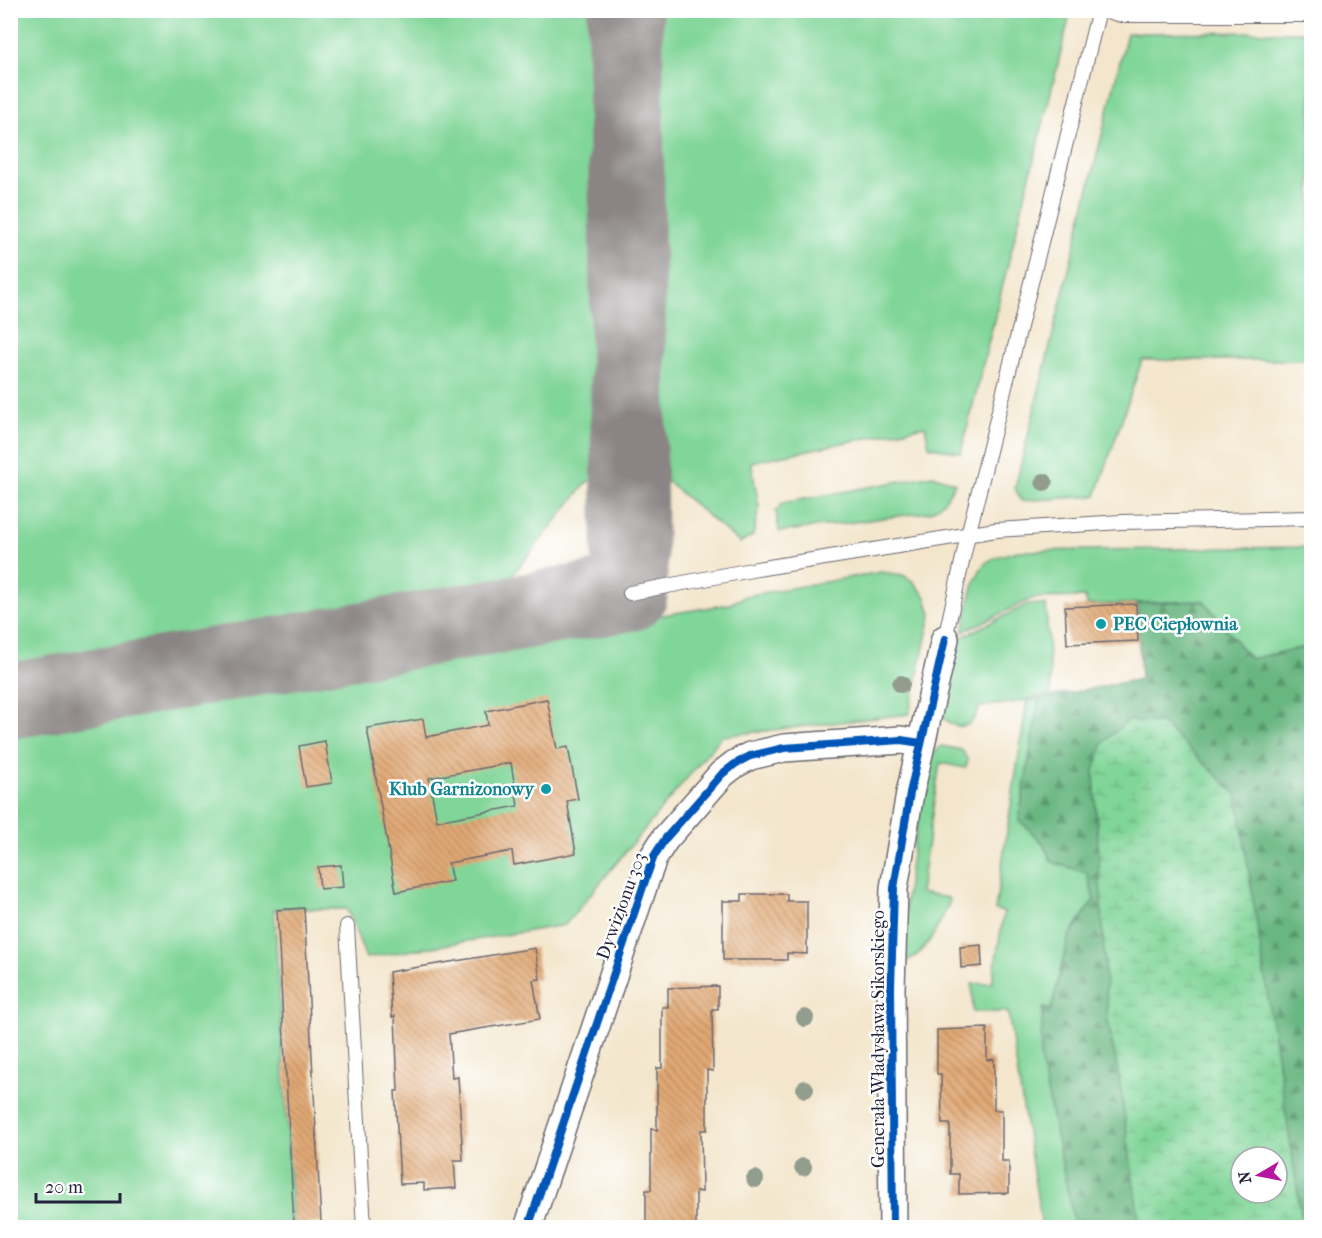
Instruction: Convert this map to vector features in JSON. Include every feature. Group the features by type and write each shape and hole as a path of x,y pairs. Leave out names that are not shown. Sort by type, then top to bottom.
{"street":[{"name":"Generała Władysława Sikorskiego","path":"893,1227 892,930 899,856 921,743 945,639"},
{"name":"Dywizjonu 303","path":"528,1227 647,875 654,856 665,839 722,774 750,756 784,748 901,740 921,743"}],"lane":[{"path":"945,639 968,535 1099,10"},
{"path":"1104,10 1121,15 1311,15"},
{"path":"630,593 757,569 996,530 1112,523 1311,518"},
{"path":"347,926 364,1227"}],"green space":[{"path":"11,10 1071,11 961,453 929,446 925,426 751,462 759,507 753,536 740,543 663,478 588,481 506,583 11,675"},
{"path":"1311,32 1311,360 1142,360 1096,496 1021,501 1015,488 1127,33"},
{"path":"933,475 955,483 945,500 929,512 779,532 776,511 783,503"},
{"path":"1311,547 1311,646 1250,659 1204,601 1087,605 1085,597 1033,598 963,632 977,575 987,562 1018,551"},
{"path":"881,572 903,575 914,582 926,597 931,615 909,714 722,736 565,925 366,958 347,909 305,909 305,907 274,909 293,1227 11,1227 10,735 304,674 730,604 745,596"},
{"path":"1204,601 1250,659 1311,646 1311,1227 1303,1227 1237,795 1094,771 1108,1021 1119,1076 1140,1227 1075,1227 1040,1058 1043,1008 1051,1010 1069,936 1094,900 1087,873 1052,862 1042,842 1019,820 1039,699 1141,679 1137,603"},
{"path":"1028,604 1046,605 1051,694 1017,702 979,707 972,721 967,725 956,726 950,723 940,712 960,638"},
{"path":"1039,699 1019,820 1042,842 1052,862 1087,873 1094,900 1069,936 1051,1011 1043,1008 1075,1227 1042,1227 1008,1012 973,1012 972,984 992,983 1004,912 995,910 1027,701"},
{"path":"1127,721 1162,723 1237,795 1303,1227 1140,1227 1119,1076 1108,1021 1094,771 1103,743"},
{"path":"941,746 962,750 968,761 965,768 940,763 920,893 948,898 950,901 928,943 908,960 905,958 906,899 913,846 930,757"}],"building":[{"name":"PEC Ciepłownia","path":"1136,604 1138,641 1067,644 1065,607"},
{"name":"Klub Garnizonowy","path":"547,699 557,749 568,747 578,799 567,801 576,853 514,865 512,851 448,863 452,881 396,892 367,728 423,719 426,737 488,725 486,711","holes":["511,763 518,806 437,821 429,778"]},
{"path":"325,741 332,783 306,787 299,746"},
{"path":"341,865 343,887 320,889 318,867"},
{"path":"742,894 787,894 787,901 807,901 807,954 787,953 787,960 723,960 723,901 742,901"},
{"path":"304,908 321,1223 294,1225 277,910"},
{"path":"981,945 982,966 961,968 960,947"},
{"path":"535,948 540,979 533,980 540,1019 449,1034 452,1078 458,1077 463,1160 454,1160 456,1188 424,1190 424,1183 400,1184 395,1091 398,1091 395,1016 392,1017 389,972"},
{"path":"718,986 718,1009 712,1009 713,1071 707,1070 707,1130 701,1130 702,1192 696,1191 696,1227 646,1227 646,1190 651,1190 651,1129 657,1130 657,1068 662,1068 662,1007 668,1007 668,988"},
{"path":"987,1028 987,1060 994,1059 994,1110 1002,1110 1002,1161 1009,1161 1009,1193 959,1194 959,1174 950,1174 950,1124 942,1124 941,1074 937,1074 937,1030"}],"taxiway":[{"path":"10,701 630,593 625,10"}],"cycle path":[{"path":"893,1228 891,988 894,888 910,793 945,639"},
{"path":"528,1228 647,875 654,856 665,839 722,774 750,756 784,748 901,740 921,743"}],"place":[{"name":"PEC Ciepłownia","path":"1101,624"},
{"name":"Klub Garnizonowy","path":"546,789"}]}
